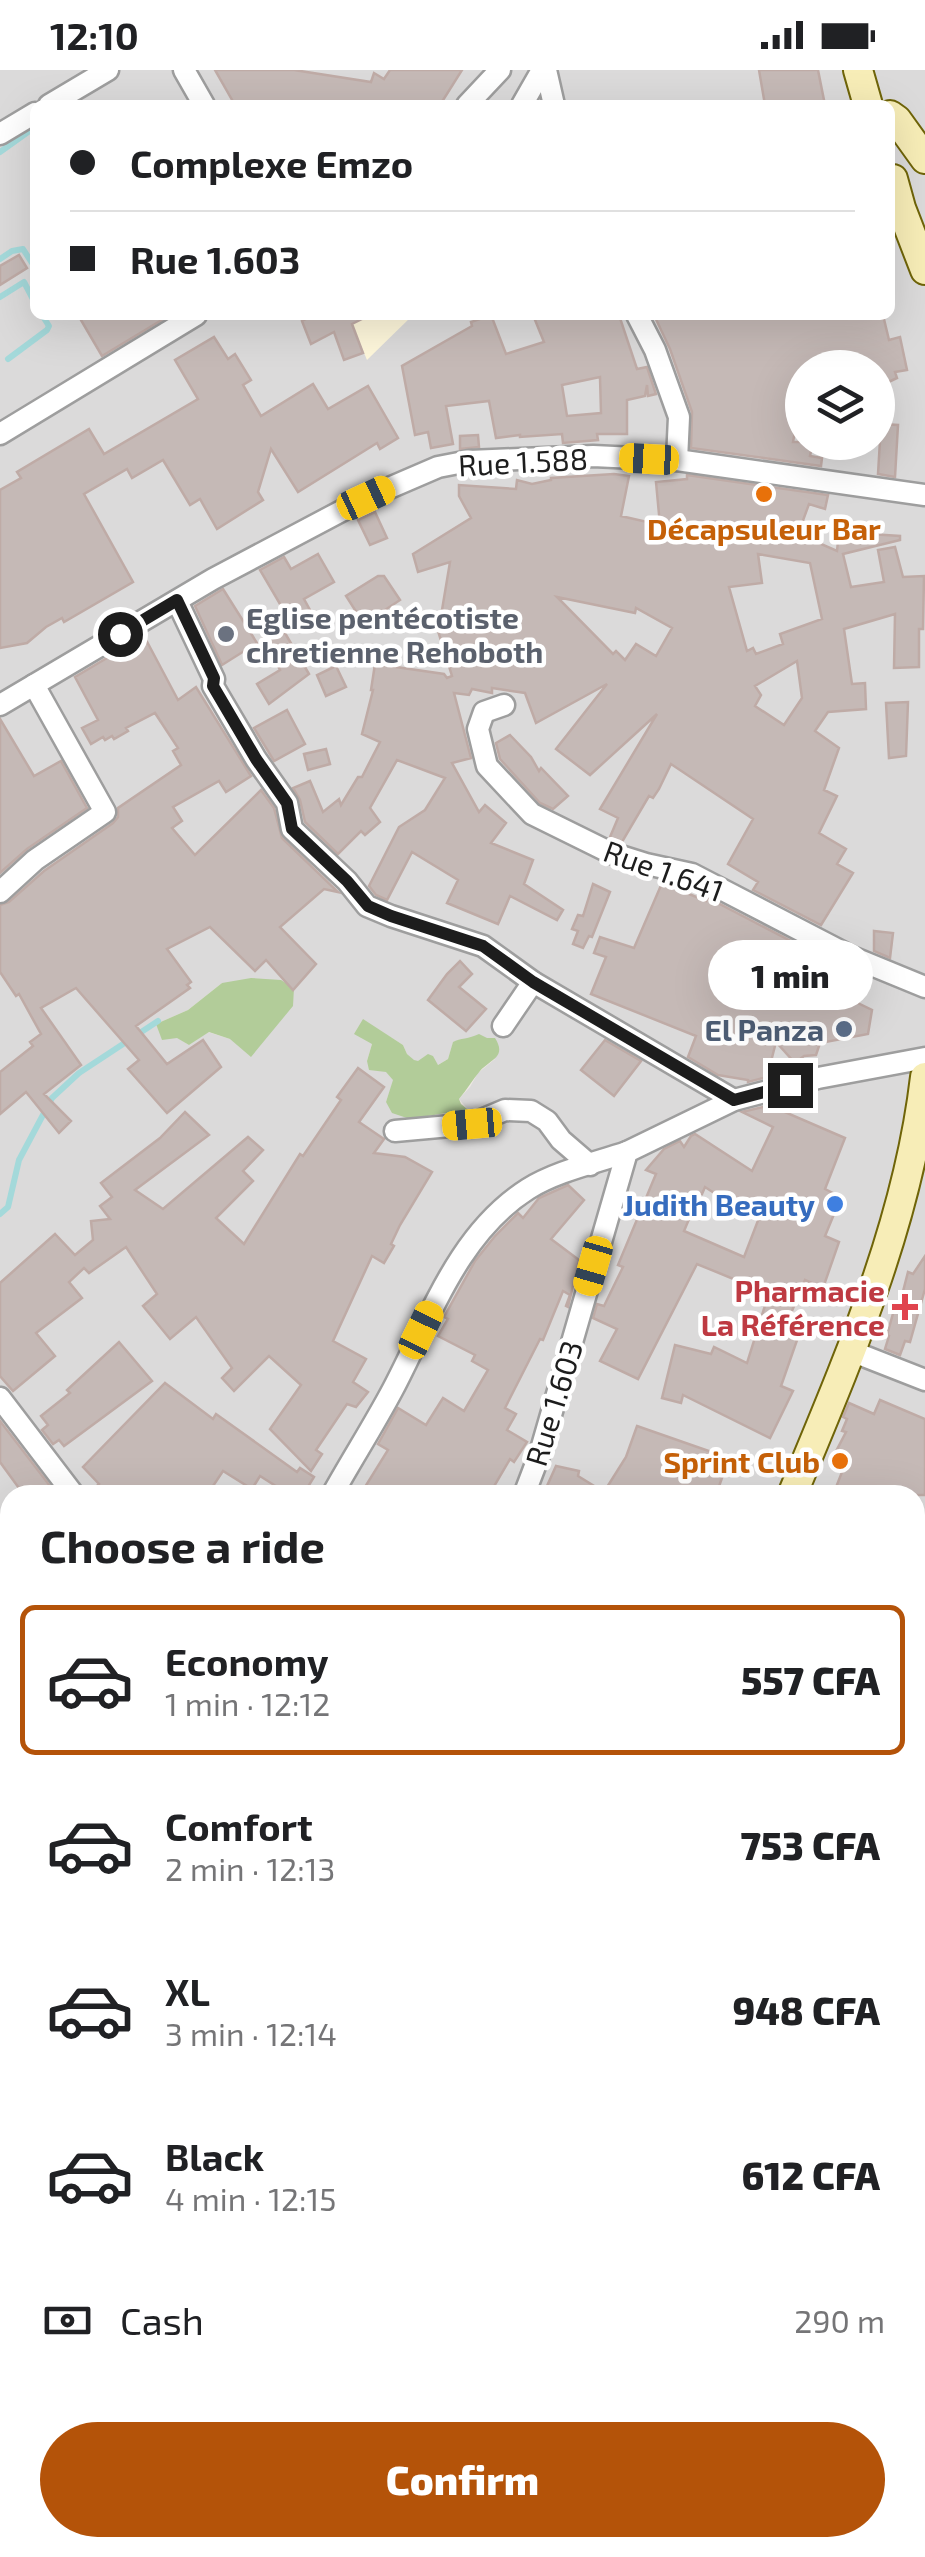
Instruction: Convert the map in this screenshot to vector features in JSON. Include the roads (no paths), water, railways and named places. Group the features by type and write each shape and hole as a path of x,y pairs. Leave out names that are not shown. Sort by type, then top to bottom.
{"main road":[{"path":"895,105 925,111"},
{"path":"895,124 925,159"},
{"path":"895,180 925,211"},
{"path":"895,187 925,270"},
{"path":"796,1485 851,1350 893,1230 914,1146 925,1077"}],"street":[{"path":"57,100 108,70"},
{"path":"184,70 201,100"},
{"path":"472,100 500,70"},
{"path":"525,100 544,70"},
{"path":"544,70 553,100"},
{"path":"0,134 30,116"},
{"path":"0,434 188,320"},
{"path":"639,320 656,350 679,417 677,460"},
{"name":"Rue 1.588","path":"0,706 177,600 366,498 438,467 469,461 593,456 677,460 925,496"},
{"path":"177,600 214,678 213,686 287,803 292,829 368,906 483,946 533,982 734,1100"},
{"path":"0,892 35,860 106,812 34,685"},
{"name":"Rue 1.641","path":"504,705 484,712 478,730 488,766 532,814 610,853 692,874 852,958 925,988"},
{"path":"503,1026 533,982"},
{"path":"338,1485 393,1388 435,1301 467,1250 497,1213 529,1188 628,1152 734,1100 818,1078 925,1058"},
{"path":"395,1131 472,1124 504,1110 531,1112 547,1121 561,1140 590,1165"},
{"name":"Rue 1.603","path":"528,1485 628,1152"},
{"path":"851,1350 925,1380"},
{"path":"0,1398 66,1485"}],"waterway":[{"path":"0,152 30,131"},
{"path":"0,259 23,249 30,260"},
{"path":"0,297 24,282 30,293"},
{"path":"8,359 47,330 45,320"},
{"path":"0,1214 8,1207 19,1160 52,1098 79,1073 158,1021"}],"place":[{"name":"Décapsuleur Bar","path":"764,494"},
{"name":"Eglise pentécotiste chretienne Rehoboth","path":"226,634"},
{"name":"El Panza","path":"844,1029"},
{"name":"Judith Beauty","path":"835,1204"},
{"name":"Pharmacie La Référence","path":"905,1307"},
{"name":"Sprint Club","path":"840,1461"}]}
